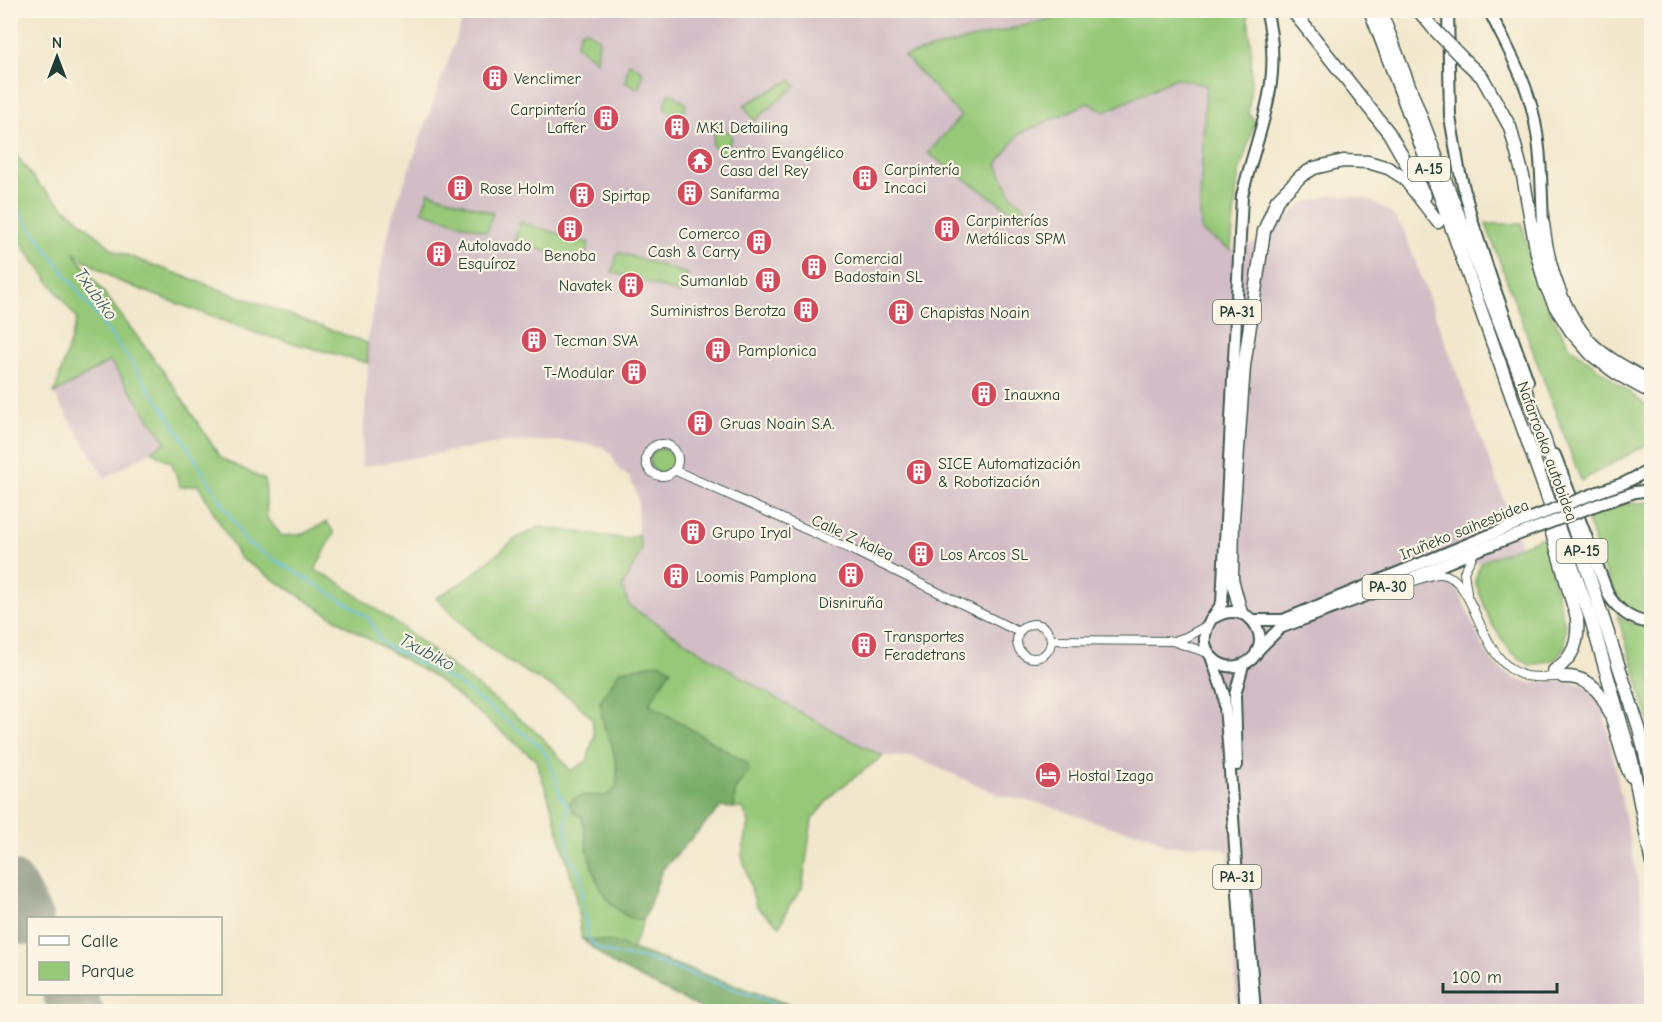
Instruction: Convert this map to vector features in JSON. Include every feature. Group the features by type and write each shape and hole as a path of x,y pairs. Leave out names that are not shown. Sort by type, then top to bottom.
{"highway":[{"name":"PA-31","path":"1246,1011 1224,695 1206,648 1205,632 1222,603 1242,196 1266,115 1273,72 1273,49 1266,10"},
{"path":"1292,10 1389,133 1412,170 1486,328"},
{"name":"A-15","path":"1370,10 1443,204 1486,328"},
{"name":"A-15","path":"1380,10 1500,323"},
{"path":"1418,10 1482,77 1510,127 1538,226 1545,268 1557,299 1573,324 1590,341 1613,359 1652,383"},
{"path":"1448,10 1450,117 1472,220 1493,284 1605,588 1614,604 1625,614 1639,621 1652,623"},
{"path":"1489,10 1528,95 1536,126 1540,160 1537,254 1545,284 1555,306 1571,331 1604,364 1652,393"},
{"path":"1240,613 1232,579 1233,518 1244,366 1264,231 1277,200 1301,176 1314,168 1343,161 1368,162 1388,168 1404,178 1438,222"},
{"path":"1493,284 1500,323"},
{"name":"Nafarroako autobidea","path":"1500,323 1545,441 1583,554 1639,728 1652,783"},
{"name":"Nafarroako autobidea","path":"1486,328 1608,673 1632,761 1652,864"},
{"name":"Iruñeko saihesbidea","path":"1600,498 1652,469"},
{"name":"Iruñeko saihesbidea","path":"1252,620 1283,620 1600,498 1652,490"},
{"path":"1549,501 1551,529 1577,618 1578,631 1574,652 1563,675 1586,681 1607,704 1624,762 1635,782"},
{"name":"Iruñeko saihesbidea","path":"1257,651 1280,628 1395,585 1475,551 1523,527"},
{"path":"1210,656 1226,666 1243,664 1249,661 1257,651 1260,634 1252,620 1240,613 1232,611 1212,621"},
{"name":"PA-31","path":"1243,664 1235,695 1237,780 1255,1011"}],"street":[{"path":"659,444 670,446 677,455 675,470 666,476 652,473 646,465 648,452 659,444"},
{"name":"Calle Z kalea","path":"675,470 852,550 1019,632"},
{"path":"1468,597 1464,572 1475,551"},
{"path":"1395,585 1442,574 1451,577 1468,597 1494,653 1507,666 1516,672 1536,677 1563,675"},
{"path":"1051,640 1174,641 1186,638 1212,621"},
{"path":"1038,624 1049,633 1051,646 1044,655 1033,659 1026,657 1017,646 1019,632 1024,627 1038,624"},
{"path":"1174,641 1210,656"}],"shaded area":[{"path":"466,11 1086,11 904,56 961,116 929,152 1029,212 1011,195 997,164 1019,134 1088,103 1105,112 1176,78 1206,85 1200,202 1201,232 1231,250 1271,238 1277,227 1304,203 1332,195 1364,198 1389,211 1403,228 1521,546 1438,578 1443,578 1458,590 1482,645 1493,662 1504,672 1516,679 1532,683 1555,680 1585,685 1603,706 1641,897 1651,1011 1237,1011 1228,851 1205,845 1167,846 1147,834 1111,827 1045,805 1000,795 914,757 883,756 802,714 629,606 622,587 642,549 638,534 638,497 630,478 619,469 611,454 603,447 568,441 504,442 361,467 368,363 367,343 392,217"},
{"path":"110,361 166,443 105,478 54,394"}],"green space":[{"path":"1086,10 1247,11 1251,62 1248,112 1255,122 1238,176 1231,250 1201,231 1200,202 1206,85 1176,78 1105,112 1088,103 1019,134 997,164 1011,195 1030,212 1029,220 1001,204 928,153 961,116 904,56"},
{"path":"586,30 599,38 597,61 576,45 581,31"},
{"path":"629,63 641,70 643,75 639,89 625,82"},
{"path":"791,80 796,86 754,121 744,105"},
{"path":"669,94 673,94 686,104 682,122 664,107"},
{"path":"716,125 730,133 732,137 725,155 712,145"},
{"path":"10,147 38,184 115,251 367,343 368,363 256,333 118,281 74,253 166,375 221,458 265,480 267,518 282,536 303,534 327,522 334,533 315,570 338,582 404,629 540,735 571,771 587,761 594,737 592,718 571,698 509,662 477,639 436,598 464,581 517,538 540,527 627,539 638,534 642,549 622,587 629,606 785,704 883,756 835,792 812,819 802,889 789,906 780,926 756,906 742,855 749,823 743,808 734,808 735,789 743,780 747,763 649,704 670,670 660,663 620,671 600,701 604,727 611,742 617,767 618,785 607,796 579,796 580,815 586,826 587,845 596,879 607,898 624,914 643,922 632,949 582,939 574,888 554,814 536,760 436,678 345,625 240,558 198,485 180,487 172,463 151,451 166,442 110,361 54,394 77,319 11,230"},
{"path":"429,192 493,213 487,232 422,211"},
{"path":"520,222 589,243 584,262 514,242"},
{"path":"1486,224 1522,224 1539,292 1570,347 1651,409 1651,442 1581,481"},
{"path":"618,252 688,274 682,294 612,272"},
{"path":"657,449 667,449 674,456 674,466 667,473 657,473 650,466 650,456"},
{"path":"1651,502 1651,616 1637,613 1625,605 1615,593 1601,563 1587,518 1624,504"},
{"path":"1543,537 1565,625 1565,646 1556,659 1531,666 1511,652 1491,623 1475,581 1481,562"},
{"path":"1617,615 1628,622 1651,627 1651,732 1634,667"},
{"path":"660,663 671,669 649,704 747,763 749,771 735,789 734,808 721,807 662,870 643,922 625,915 604,894 592,866 581,815 574,813 569,802 579,796 607,796 617,786 617,767 611,742 604,727 600,702 620,671"},
{"path":"582,939 613,942 808,1011 706,1011 611,963"}],"waterway":[{"name":"Txubiko","path":"10,200 170,418 247,543 350,605 369,619 380,640 387,646 456,682 540,746 547,756 559,794 567,805 566,828 569,857 581,874 588,937 593,944 599,949 618,955 647,959 766,1000 785,1012"}],"runway":[{"path":"10,886 27,918"},
{"path":"69,995 78,1012"}],"place":[{"name":"Venclimer","path":"495,78"},
{"name":"Carpintería Laffer","path":"606,118"},
{"name":"MK1 Detailing","path":"677,127"},
{"name":"Centro Evangélico Casa del Rey","path":"700,161"},
{"name":"Carpintería Incaci","path":"865,178"},
{"name":"Rose Holm","path":"460,188"},
{"name":"Sanifarma","path":"690,193"},
{"name":"Spirtap","path":"582,195"},
{"name":"Benoba","path":"570,229"},
{"name":"Carpinterías Metálicas SPM","path":"947,229"},
{"name":"Comerco Cash & Carry","path":"759,242"},
{"name":"Autolavado Esquíroz","path":"439,254"},
{"name":"Comercial Badostain SL","path":"814,267"},
{"name":"Sumanlab","path":"768,280"},
{"name":"Navatek","path":"631,285"},
{"name":"Suministros Berotza","path":"806,310"},
{"name":"Chapistas Noain","path":"901,312"},
{"name":"Tecman SVA","path":"534,340"},
{"name":"Pamplonica","path":"718,350"},
{"name":"T-Modular","path":"634,372"},
{"name":"Inauxna","path":"984,394"},
{"name":"Gruas Noain S.A.","path":"700,423"},
{"name":"SICE Automatización & Robotización","path":"919,472"},
{"name":"Grupo Iryal","path":"693,532"},
{"name":"Los Arcos SL","path":"921,554"},
{"name":"Disniruña","path":"851,575"},
{"name":"Loomis Pamplona","path":"676,576"},
{"name":"Transportes Feradetrans","path":"864,645"},
{"name":"Hostal Izaga","path":"1048,775"}]}
